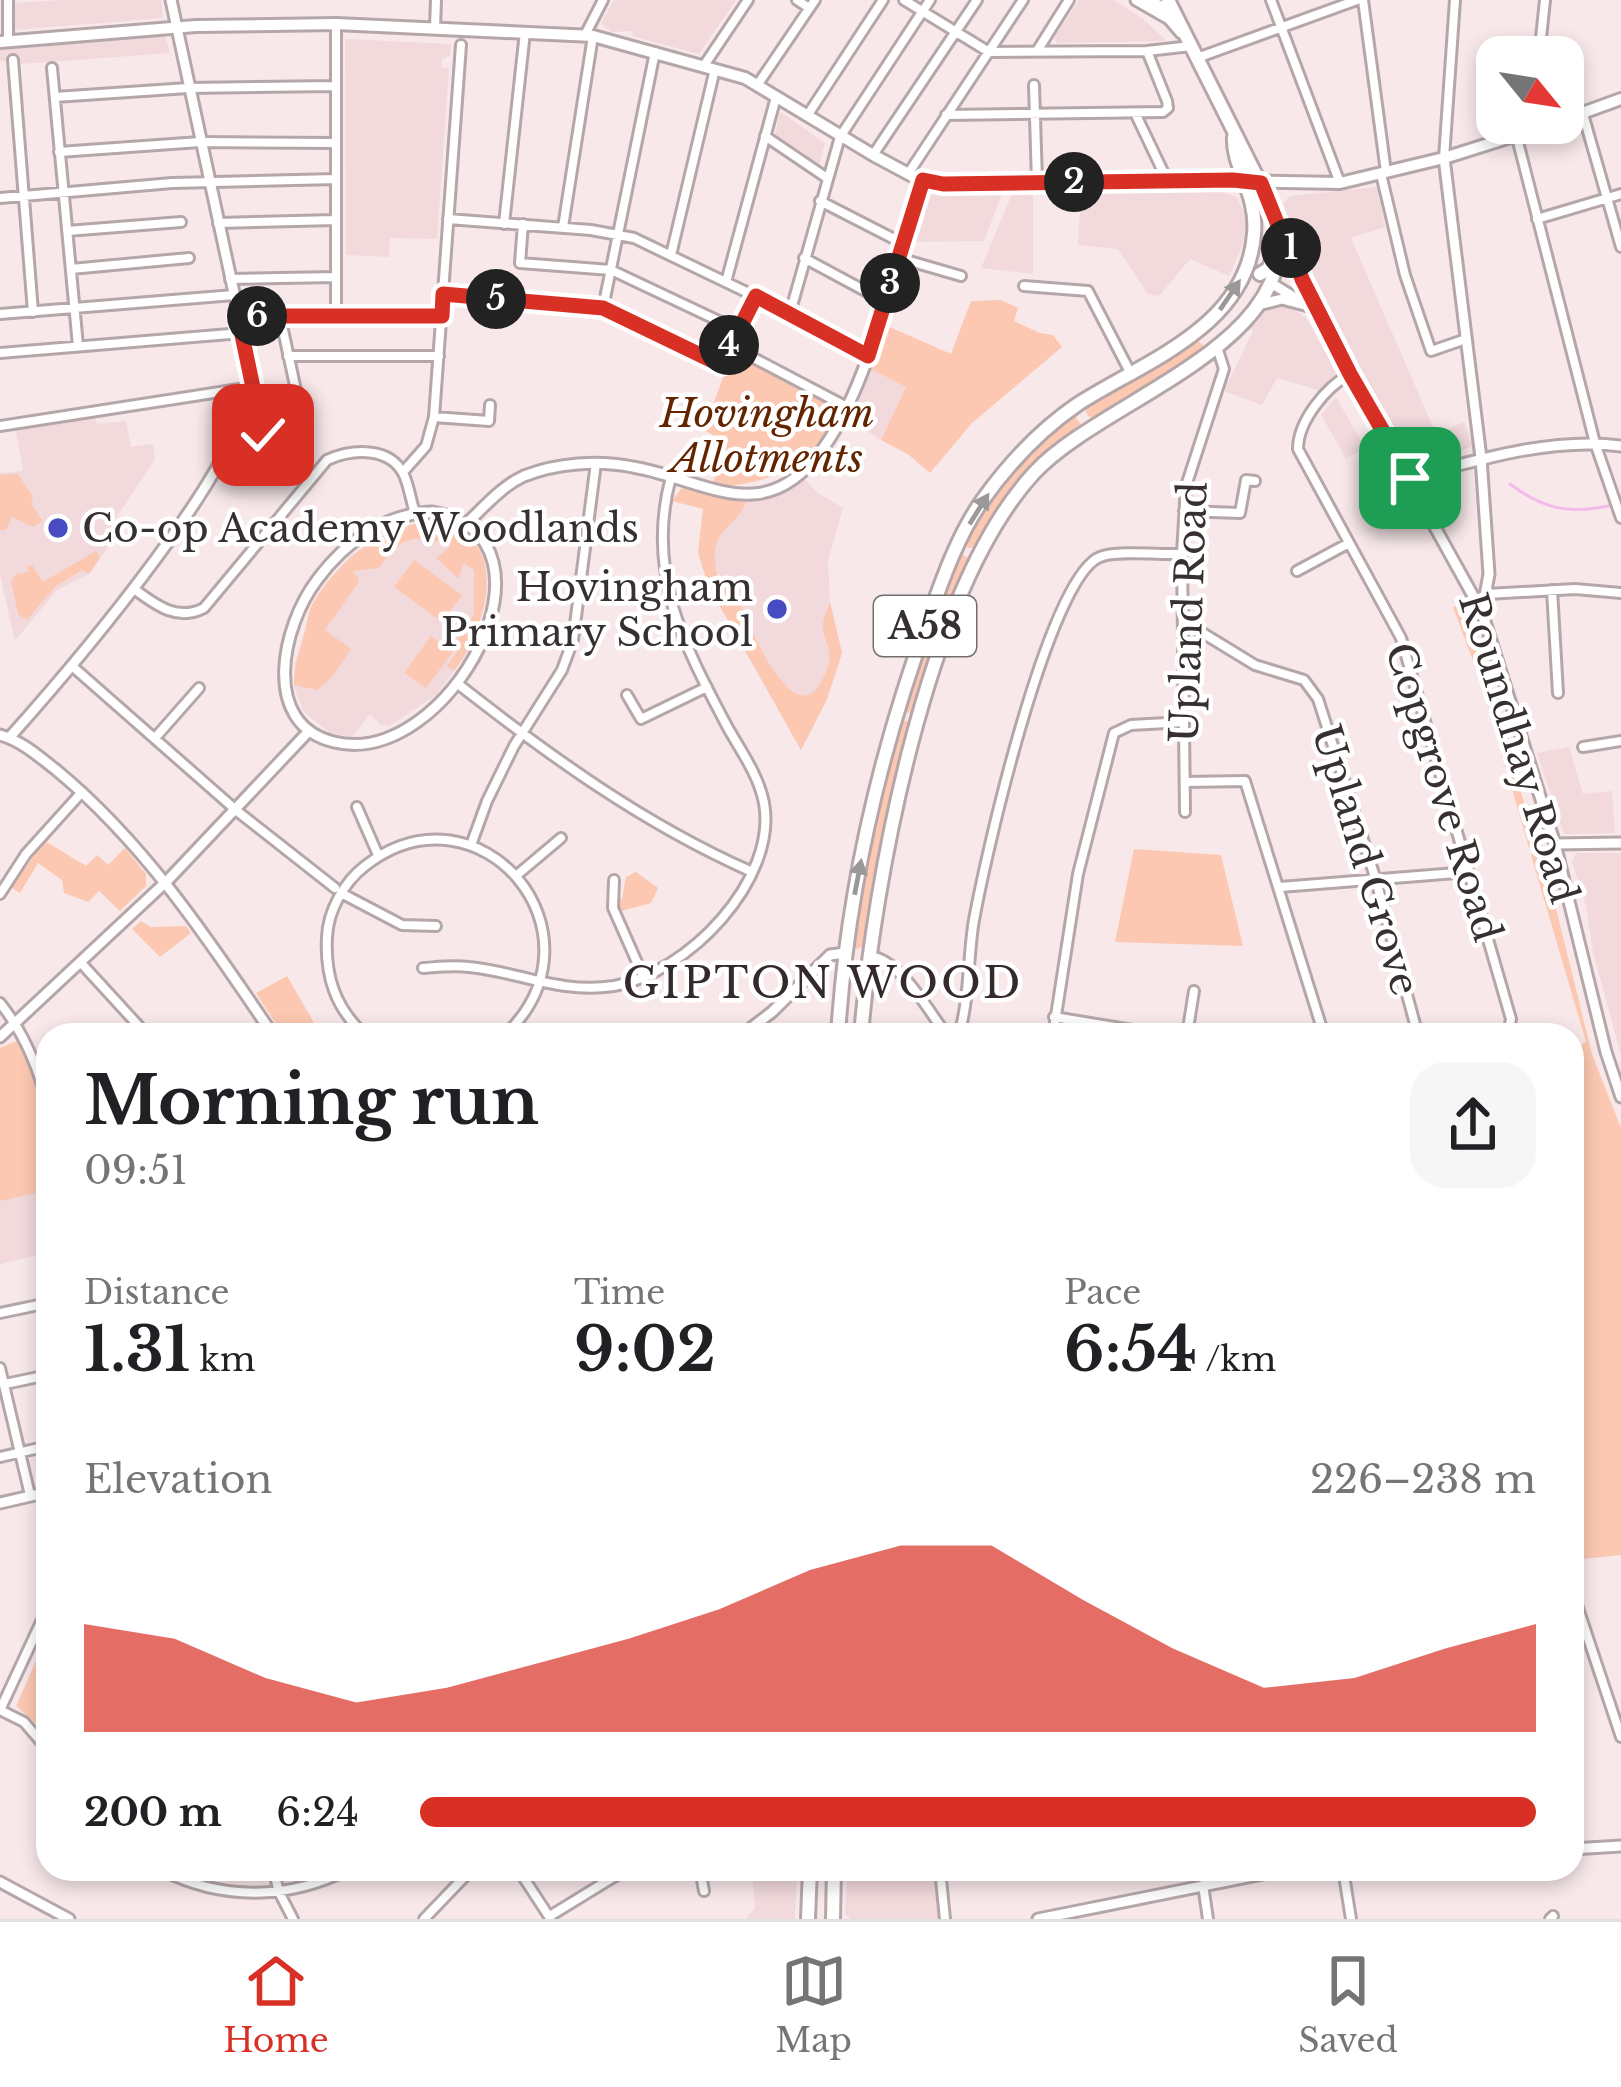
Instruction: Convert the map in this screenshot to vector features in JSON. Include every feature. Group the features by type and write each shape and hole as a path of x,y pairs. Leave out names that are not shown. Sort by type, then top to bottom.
{"main road":[{"name":"A58","path":"839,1023 845,953 874,794 897,713 957,548 980,504 1023,448 1076,406 1201,329 1222,308 1250,255 1254,182 1171,6"},
{"path":"5,38 175,26 336,24 589,35 710,66 758,84 908,174 943,184 1340,183 1486,144"},
{"path":"1584,114 1621,99"},
{"name":"A58","path":"862,1023 893,821 920,720 958,604 999,516 1035,471 1089,426 1217,347 1258,304 1266,279 1279,267 1273,209 1238,159 1234,137"},
{"path":"1220,180 1238,159"},
{"path":"1220,180 1253,206"},
{"path":"1254,182 1254,234"},
{"path":"1273,209 1276,198 1290,184"},
{"path":"1250,255 1266,279"},
{"path":"1201,329 1217,347"},
{"path":"1076,406 1089,426"},
{"path":"957,548 978,557"},
{"path":"897,713 920,720"},
{"path":"808,1919 810,1881"},
{"path":"833,1919 834,1881"}],"street":[{"path":"5,38 8,0"},
{"path":"170,0 263,435"},
{"path":"435,28 436,0"},
{"path":"563,227 589,35 603,0"},
{"path":"671,255 710,66 748,0"},
{"path":"758,84 812,4 797,0"},
{"path":"807,116 884,0"},
{"path":"904,0 989,52 1195,52 1360,0 1383,174 1405,275 1431,351 1466,339"},
{"path":"790,313 840,137 930,0"},
{"path":"873,155 976,0"},
{"path":"908,174 1023,0"},
{"path":"1037,51 1069,0"},
{"path":"1136,0 1169,19 1195,52"},
{"path":"1148,0 1171,6"},
{"path":"1270,0 1340,183"},
{"path":"1455,0 1444,158 1481,458 1489,574 1482,613"},
{"path":"1542,36 1546,0"},
{"path":"336,24 336,316"},
{"path":"504,224 525,31"},
{"path":"403,472 426,446 434,417 461,45"},
{"path":"946,115 1163,112 1167,101 1147,51"},
{"path":"603,308 655,52"},
{"path":"13,60 33,312"},
{"path":"52,68 79,346"},
{"path":"1034,85 1036,183"},
{"path":"55,97 188,88 335,86"},
{"path":"726,282 777,95"},
{"path":"1136,115 1168,180"},
{"path":"1584,118 1621,247"},
{"path":"765,136 827,178"},
{"path":"59,152 200,142 336,142"},
{"path":"1519,144 1594,443 1621,518"},
{"path":"0,198 209,181 336,179"},
{"path":"467,523 522,477 596,463 634,467 730,495 760,494 808,466 837,426 868,356 923,180"},
{"path":"1538,219 1621,194"},
{"path":"820,201 902,243"},
{"path":"448,219 619,235 756,296 868,356"},
{"path":"218,223 336,220"},
{"path":"67,231 181,222"},
{"path":"523,224 520,263 610,271 738,330"},
{"name":"Roundhay Road","path":"1278,225 1285,231 1298,270 1350,374 1482,613 1555,844 1621,1097"},
{"path":"71,269 189,258"},
{"path":"804,258 884,301"},
{"path":"898,258 961,276"},
{"path":"230,279 336,277"},
{"path":"1266,279 1304,304"},
{"path":"1024,286 1088,291 1131,374"},
{"path":"443,294 603,308 721,365 756,296"},
{"path":"0,314 234,295"},
{"path":"1258,304 1278,299 1318,309"},
{"path":"238,316 442,316"},
{"path":"280,316 302,418"},
{"path":"0,353 242,333"},
{"path":"729,345 845,406"},
{"name":"Upland Road","path":"1185,812 1184,511 1192,463 1224,369 1217,347"},
{"path":"288,356 440,356"},
{"name":"Copgrove Road","path":"1350,374 1323,398 1298,441 1301,456 1401,638 1510,1023"},
{"path":"0,426 252,387"},
{"path":"252,387 235,433 134,589 72,666 4,736 29,749 82,792 129,838 264,1023"},
{"path":"434,417 488,421 490,405"},
{"path":"1410,478 1481,458 1594,443 1621,446"},
{"path":"134,589 159,608 191,614 204,608 327,460 347,451 361,449 381,456 403,472 415,513"},
{"path":"471,845 487,801 562,670 573,640 596,463"},
{"path":"423,968 469,967 541,985 590,988 644,978 705,939 740,894 764,831 764,800 707,687 666,588 661,529 671,477"},
{"path":"1184,511 1240,513 1246,480 1255,481"},
{"path":"415,513 448,514 478,531 492,556 495,591 485,634 458,684 413,725 381,740 342,744 308,732 287,702 285,686 289,642 304,602 328,567 361,536 415,513"},
{"path":"1297,571 1349,543"},
{"path":"961,1023 974,925 1013,751 1047,648 1082,571 1100,556 1182,554"},
{"path":"1470,587 1489,574"},
{"path":"1552,590 1558,693"},
{"path":"1487,594 1621,593"},
{"name":"Upland Grove","path":"1184,621 1255,664 1304,680 1318,699 1375,877 1415,1023"},
{"path":"72,666 237,812 338,890 402,925 436,926"},
{"path":"458,684 640,815 750,871"},
{"path":"627,695 641,718 707,687"},
{"path":"154,738 199,688"},
{"path":"1054,1023 1078,874 1114,733 1131,725 1184,722"},
{"path":"0,1036 165,884 308,732"},
{"path":"1583,747 1621,742"},
{"path":"1185,782 1245,782 1320,1023"},
{"path":"0,894 40,836 82,792"},
{"path":"357,807 378,856"},
{"path":"517,875 562,838"},
{"path":"355,1023 338,1002 326,966 327,928 338,890 378,856 423,840 471,845 496,857 534,898 544,926 546,956 541,985 518,1023"},
{"path":"1555,844 1621,843"},
{"path":"1280,886 1468,872"},
{"path":"614,880 613,908 644,978"},
{"path":"758,1023 830,955 845,953"},
{"path":"870,956 895,969 938,1023"},
{"path":"82,964 136,1023"},
{"path":"1189,1023 1194,991"},
{"path":"0,1004 17,1024 36,1067"},
{"path":"1054,1017 1090,1023"},
{"path":"0,1313 36,1306"},
{"path":"1,1367 30,1495"},
{"path":"5,1384 36,1378"},
{"path":"0,1457 36,1450"},
{"path":"0,1503 36,1494"},
{"path":"1584,1626 1621,1737"},
{"path":"36,1633 0,1710 24,1722 36,1736"},
{"path":"1584,1848 1621,1846"},
{"path":"193,1881 252,1894 324,1881"},
{"path":"276,1881 293,1919"},
{"path":"425,1919 461,1881"},
{"path":"526,1881 550,1918 607,1881"},
{"path":"702,1881 704,1891"},
{"path":"941,1881 945,1919"},
{"path":"1038,1919 1215,1881"},
{"path":"1345,1881 1351,1919"},
{"path":"0,1882 68,1919"},
{"path":"1203,1885 1208,1919"}],"shaded area":[{"path":"161,0 163,18 13,30 13,3"},
{"path":"614,0 736,0 699,54 632,36 633,31 611,32 601,23"},
{"path":"1079,0 1114,0 1167,41 1057,43 1054,38"},
{"path":"165,36 170,53 21,64 20,60 0,61 0,50"},
{"path":"345,39 451,44 450,56 442,59 441,67 449,69 437,239 390,238 389,257 346,255"},
{"path":"780,112 825,143 819,165 775,134"},
{"path":"1377,187 1385,227 1351,238 1436,434 1464,422 1473,446 1432,462 1413,458 1367,383 1305,261 1283,205 1290,196"},
{"path":"1218,190 1236,197 1247,217 1243,243 1229,276 1190,259 1159,296 1148,294 1118,249 1078,245 1081,193"},
{"path":"1033,193 1033,274 981,268 1012,194"},
{"path":"924,194 1002,194 984,241 910,242"},
{"path":"1289,306 1306,318 1337,372 1318,390 1277,378 1262,405 1224,391 1253,331 1250,327 1267,307"},
{"path":"871,369 906,387 881,440 849,419"},
{"path":"1336,397 1365,448 1346,458 1321,415"},
{"name":"Co-op Academy Woodlands","path":"95,418 97,424 126,421 131,447 153,444 155,459 112,524 119,532 89,574 57,590 15,641 0,575 0,473 23,471 16,431"},
{"name":"Hovingham Primary School","path":"805,479 843,508 828,561 830,602 842,653 827,699 801,750 708,585 698,552 727,500 747,502 783,494"},
{"path":"432,521 461,530 484,559 486,591 471,648 436,695 389,726 370,714 352,737 330,733 304,712 294,687 295,663 312,605 349,557 402,527"},
{"path":"1569,747 1583,794 1612,791 1615,833 1564,834 1537,753"},
{"path":"1576,853 1621,853 1621,1055 1572,862"},
{"path":"17,1041 36,1089 36,1256 0,1264 0,1048"},
{"path":"753,1881 797,1881 795,1919 746,1919 755,1908"},
{"path":"846,1881 934,1881 939,1919 851,1919 845,1914"}],"green space":[{"path":"1001,300 1018,308 1014,321 1053,335 1062,347 972,423 930,473 881,440 906,387 871,369 885,325 951,354 971,301"},
{"path":"1197,340 1204,351 1092,418 1088,416 1084,407"},
{"name":"Hovingham Allotments","path":"739,355 837,405 831,425 807,457 772,476 712,486 726,442 704,430 725,372"},
{"path":"1073,413 1081,425 1022,481 977,548 968,548 965,542 999,488"},
{"path":"18,474 42,521 33,527 12,517 6,530 0,530 0,475"},
{"path":"682,488 746,502 716,545 717,574 725,588 735,590 774,671 788,688 802,695 816,690 828,666 823,626 830,602 842,653 827,699 801,750 708,585 698,552 703,509 672,501"},
{"path":"432,521 458,529 475,543 484,562 484,606 477,630 454,671 447,666 457,652 452,647 474,615 474,570 463,563 459,579 436,558 451,546 418,539 402,544 379,568 352,571 358,583 325,630 351,649 317,690 294,685 311,607 335,573 379,538"},
{"path":"96,551 100,558 89,574 82,570 56,586 27,620 18,614 11,581 16,574 29,572 27,567 32,565 43,582"},
{"path":"961,554 972,560 914,714 906,712 926,641"},
{"path":"414,560 462,595 442,622 394,587"},
{"path":"1459,605 1470,620 1515,758 1514,773 1536,836 1529,848 1482,685 1453,607"},
{"path":"431,636 453,652 426,688 404,673"},
{"path":"902,720 912,722 866,946 856,949 873,825"},
{"path":"1539,840 1592,1054 1621,1128 1621,1555 1584,1559 1586,1042 1531,855"},
{"path":"45,841 86,866 97,855 108,865 125,848 146,874 146,886 120,911 99,891 88,902 64,893 62,880 38,863 20,893 11,887"},
{"path":"1134,849 1221,855 1243,946 1115,942"},
{"path":"636,872 658,888 651,903 622,911 616,908 616,900 622,899 626,877"},
{"path":"141,921 151,927 186,926 191,933 160,957 132,929"},
{"path":"287,976 314,1023 275,1023 256,993"},
{"path":"17,1041 36,1091 36,1193 0,1201 0,1048"},
{"path":"36,1661 35,1723 16,1706"}],"waterway":[{"path":"1510,484 1556,507 1608,506"}],"place":[{"name":"Co-op Academy Woodlands","path":"58,528"},
{"name":"Hovingham Primary School","path":"777,609"}],"district":[{"name":"GIPTON WOOD","path":"823,983"}],"route":[{"path":"263,435 238,316 442,316 443,294 603,308 721,365 756,296 868,356 923,180 1014,184 1233,180 1261,183 1302,279 1410,478"}]}
